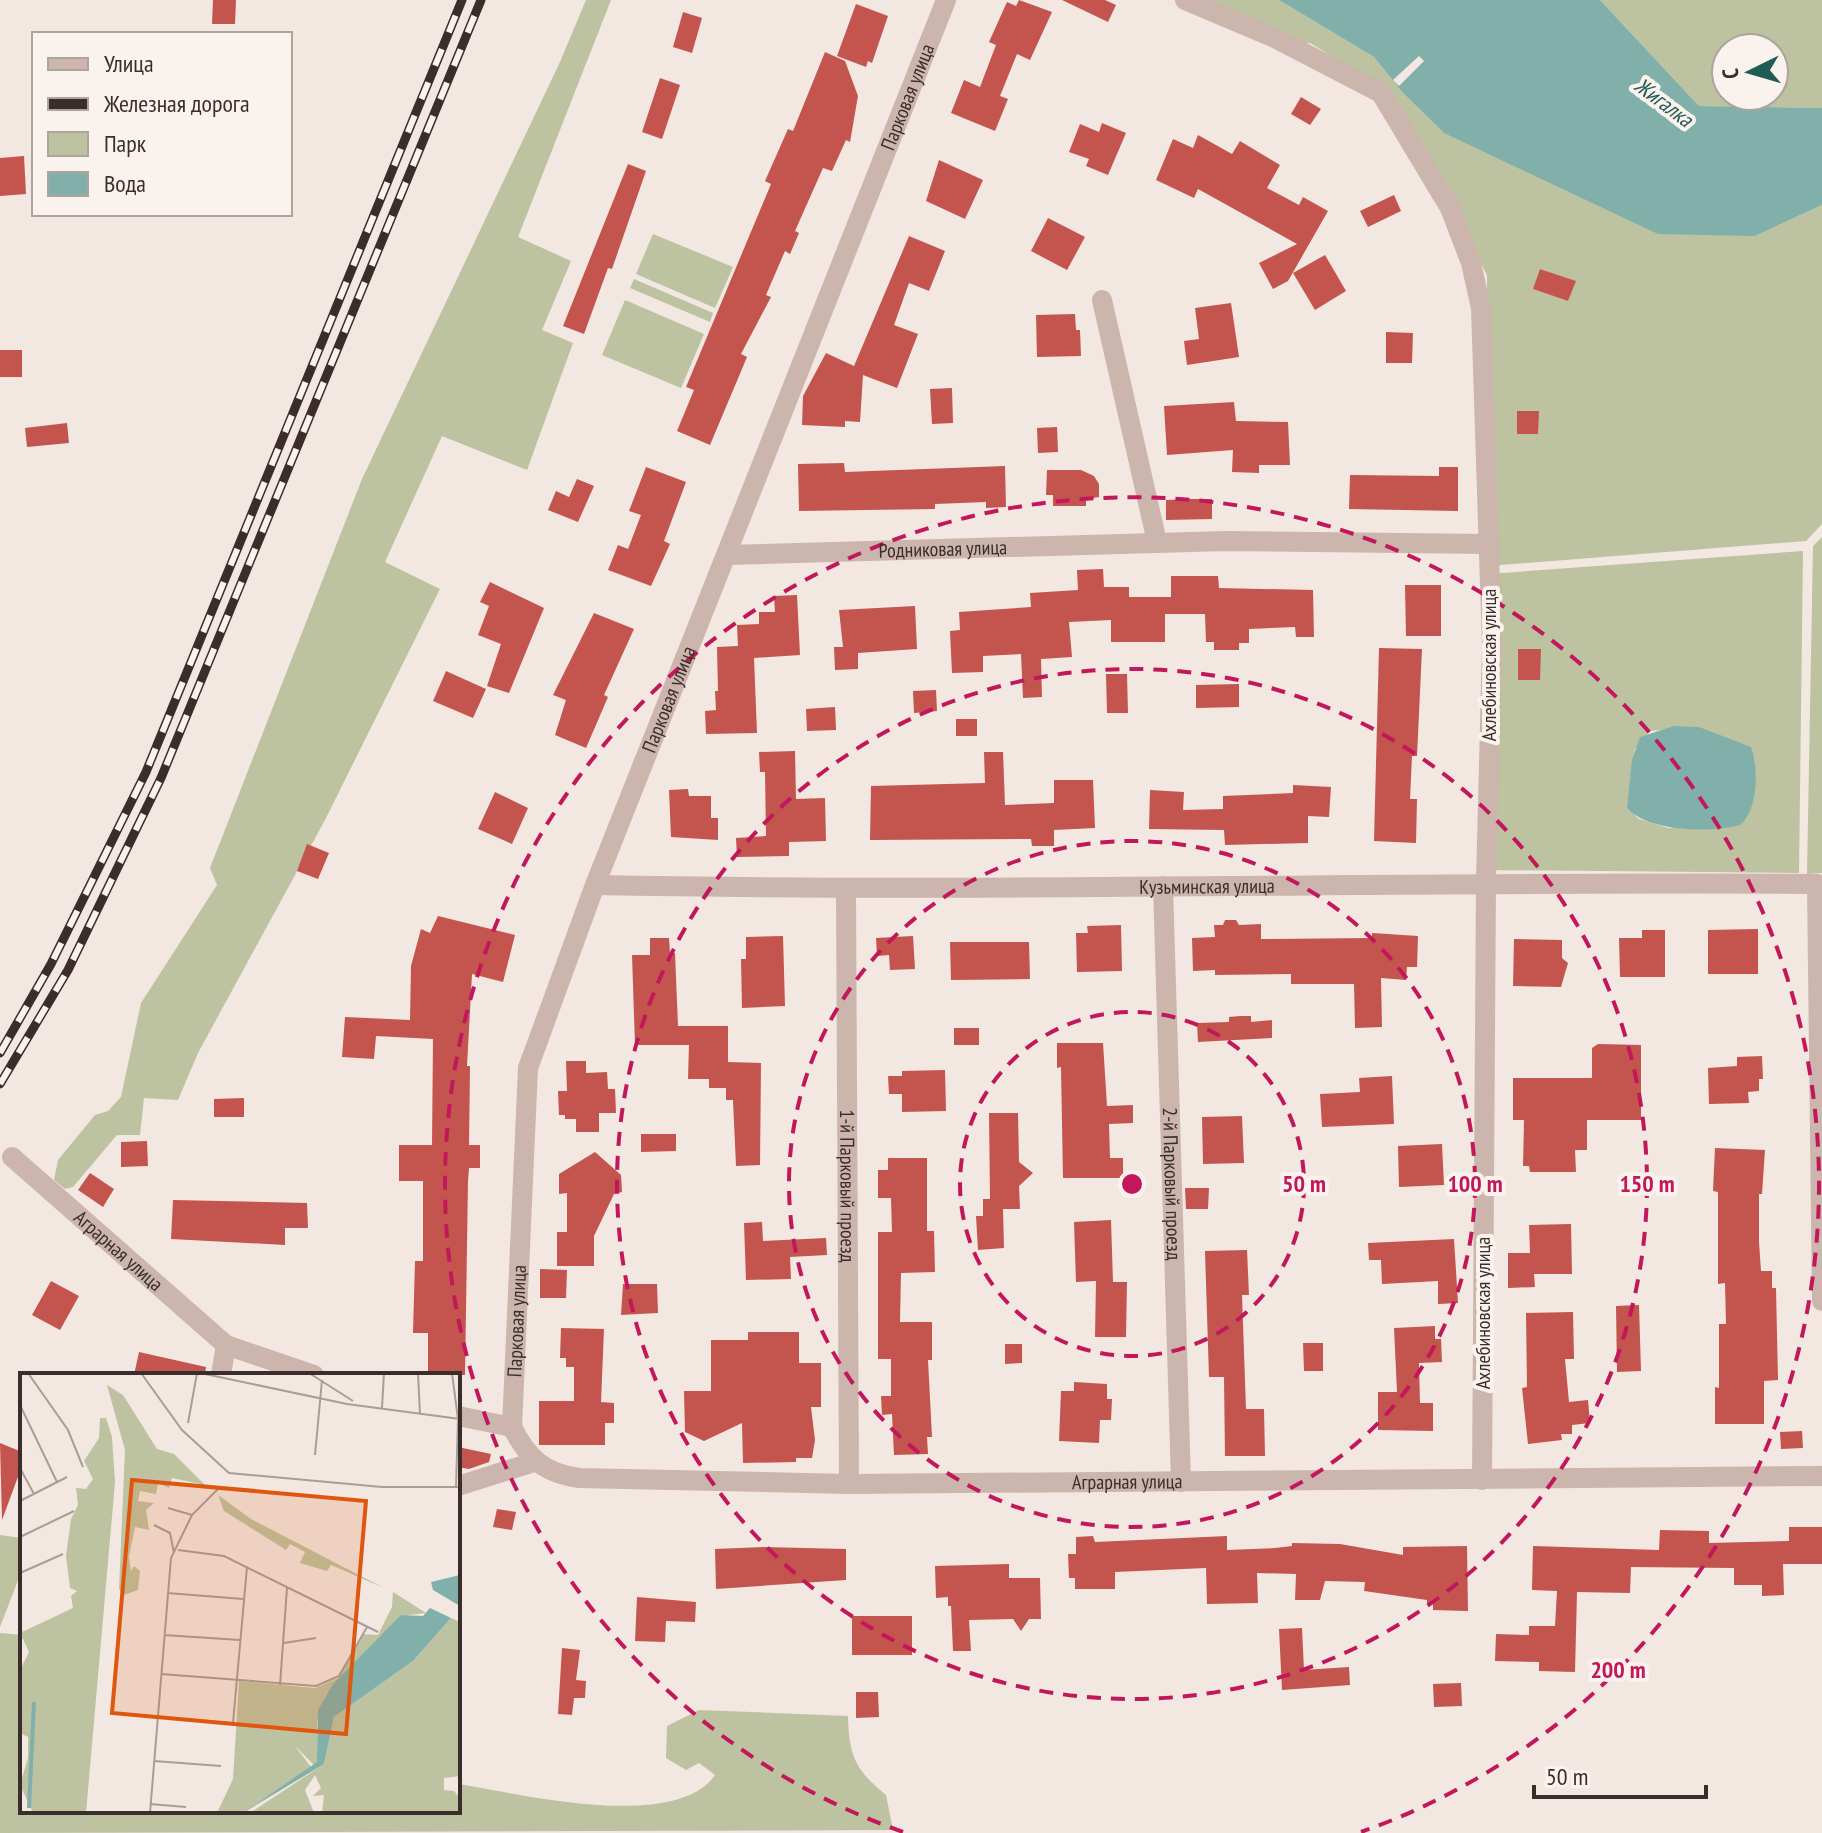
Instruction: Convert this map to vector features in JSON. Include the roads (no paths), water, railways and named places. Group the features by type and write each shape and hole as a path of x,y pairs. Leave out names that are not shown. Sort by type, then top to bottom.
{"street":[{"name":"Парковая улица","path":"512,1427 528,1068 595,885 729,555 946,0"},
{"name":"Ахлебиновская улица","path":"1185,0 1275,38 1370,86 1388,102 1450,208 1471,263 1481,308 1492,645 1486,882 1482,1480"},
{"path":"1102,300 1157,542"},
{"name":"Родниковая улица","path":"729,555 1157,542 1488,544"},
{"name":"Кузьминская улица","path":"595,885 846,890 1486,882 1817,884 1822,1301"},
{"name":"2-й Парковый проезд","path":"1163,886 1181,1482"},
{"name":"1-й Парковый проезд","path":"846,890 849,1484"},
{"name":"Аграрная улица","path":"12,1157 226,1345 308,1373"},
{"path":"221,1373 226,1345"},
{"path":"460,1416 512,1427 534,1462 460,1485"},
{"name":"Аграрная улица","path":"534,1462 556,1475 579,1478 849,1484 1822,1476"}],"water":[{"name":"Жигалка","path":"1279,0 1600,0 1699,106 1710,106 1710,112 1790,112 1790,107 1822,108 1822,205 1755,236 1658,234 1444,133 1403,93 1374,57"},
{"path":"1674,726 1699,727 1751,747 1755,766 1754,799 1740,825 1713,829 1664,826 1649,822 1627,808 1632,760 1640,737"}],"railway":[{"path":"0,1053 51,964 146,772 462,0"},
{"path":"0,1084 68,970 161,778 481,0"}]}
